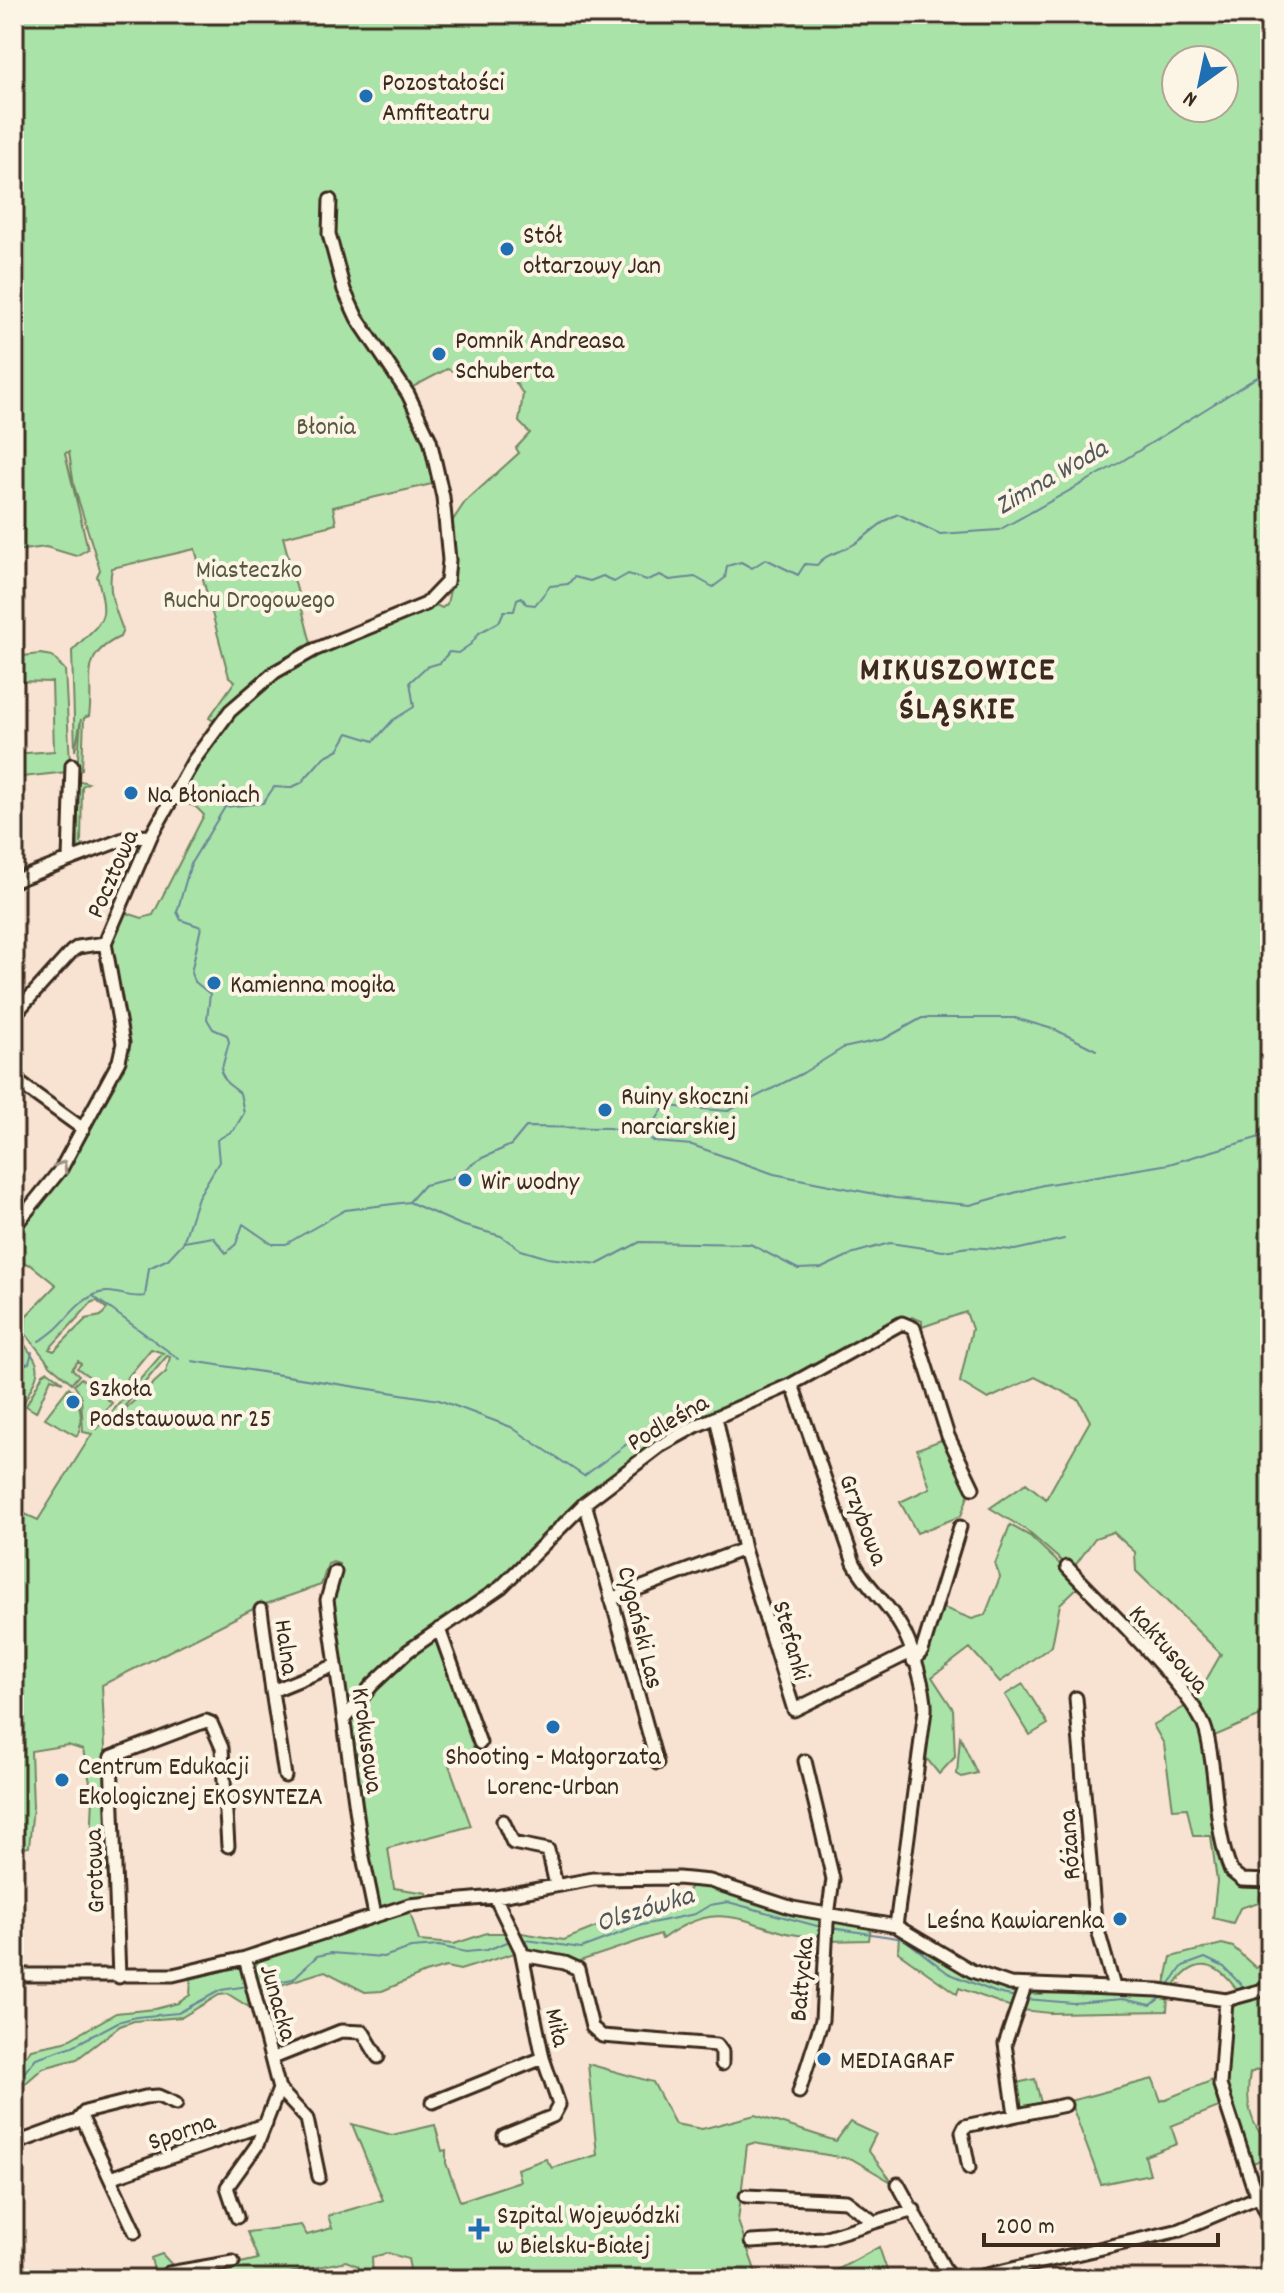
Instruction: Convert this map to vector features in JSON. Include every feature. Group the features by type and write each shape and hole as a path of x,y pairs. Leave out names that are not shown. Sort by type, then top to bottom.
{"street":[{"name":"Pocztowa","path":"14,1227 55,1179 122,1051 105,943 151,836 194,760 244,696 297,658 426,604 447,582 449,560 443,497 430,440 400,380 357,318 344,290 329,234 330,200"},
{"path":"69,860 72,765"},
{"path":"14,881 129,837 151,836"},
{"path":"14,1015 72,951 78,947 105,943"},
{"path":"14,1079 83,1129"},
{"name":"Podleśna","path":"345,1718 397,1661 519,1572 585,1503 660,1446 716,1417 792,1384 893,1327 909,1324 914,1328 948,1436 973,1488"},
{"name":"Grzybowa","path":"792,1384 854,1563 870,1589 899,1624 922,1684 925,1710 896,1926"},
{"name":"Stefanki","path":"716,1417 744,1549 794,1710 911,1657"},
{"name":"Cygański Las","path":"585,1503 657,1763"},
{"path":"911,1657 920,1655 927,1638 960,1527"},
{"path":"611,1599 744,1549"},
{"name":"Kaktusowa","path":"1067,1567 1180,1689 1201,1717 1210,1749 1231,1871 1242,1880 1270,1881"},
{"name":"Krokusowa","path":"335,1572 327,1600 362,1852 375,1915"},
{"name":"Halna","path":"261,1610 285,1776"},
{"path":"439,1629 480,1743"},
{"name":"Halna","path":"272,1691 336,1665"},
{"name":"Różana","path":"1076,1698 1095,1920 1114,1987"},
{"name":"Grotowa","path":"119,1977 111,1757 206,1721 211,1723 223,1754 228,1846"},
{"path":"805,1761 833,1871 827,1924"},
{"path":"503,1821 513,1843 548,1850 556,1885"},
{"path":"14,1975 119,1977 184,1973 245,1958 375,1915 427,1902 495,1897 593,1879 699,1879 827,1924 896,1926 972,1971 1024,1991 1114,1987 1226,2000 1270,1988"},
{"name":"Miła","path":"495,1897 521,1953 543,2058 558,2111 504,2136"},
{"name":"Bałtycka","path":"799,2092 822,2020 827,1924"},
{"path":"521,1953 578,1969 592,2027 602,2036 717,2045 722,2052 722,2064"},
{"name":"Junacka","path":"245,1958 279,2089"},
{"path":"1015,2114 1005,2044 1024,1991"},
{"path":"1226,2000 1220,2085 1258,2197 1270,2219"},
{"name":"Junacka","path":"273,2058 348,2029 363,2032 378,2057"},
{"path":"433,2102 543,2058"},
{"path":"279,2089 307,2119 319,2177"},
{"name":"Sporna","path":"237,2217 227,2187 257,2145 279,2089"},
{"path":"14,2144 82,2118 85,2112 145,2097 158,2096 176,2104"},
{"path":"969,2168 962,2132 965,2126 1065,2105"},
{"path":"82,2118 135,2232"},
{"name":"Sporna","path":"110,2178 266,2124"},
{"path":"898,2184 950,2279"},
{"path":"746,2196 846,2201 874,2222"},
{"path":"969,2279 1006,2275 1180,2230 1258,2197"},
{"path":"751,2242 823,2238 914,2210"},
{"path":"161,2279 169,2273 233,2262"}],"green space":[{"path":"14,14 1270,14 1270,1712 1210,1738 1193,1703 1221,1654 1136,1571 1135,1552 1113,1532 1095,1538 1072,1570 1026,1530 990,1508 1026,1483 1046,1499 1090,1421 1079,1400 1035,1377 988,1399 960,1382 972,1329 966,1312 922,1327 922,1321 912,1317 790,1383 676,1432 349,1706 329,1600 339,1564 333,1562 328,1564 321,1585 257,1607 102,1685 111,1872 90,1869 93,1796 83,1750 68,1745 31,1751 33,1807 29,1847 14,1850 14,1509 38,1520 92,1434 83,1432 81,1396 74,1385 81,1378 112,1403 93,1425 97,1429 163,1353 151,1349 114,1394 77,1368 81,1364 78,1361 72,1369 79,1375 72,1383 51,1366 25,1333 26,1316 56,1285 31,1265 14,1260 14,1237 64,1176 91,1120 97,1117 117,1082 115,1075 123,1058 110,944 124,912 142,918 153,915 204,815 196,807 175,799 208,746 236,709 268,681 314,656 434,604 442,608 447,604 454,571 451,523 465,502 519,453 516,448 530,433 519,422 523,394 514,380 479,364 456,372 447,369 409,389 405,403 425,436 436,483 333,507 336,524 283,537 312,647 259,678 214,721 209,718 235,681 229,677 195,549 112,568 111,592 123,630 120,637 98,653 93,661 89,716 84,718 82,769 77,771 81,719 75,751 72,651 101,620 103,603 97,576 100,570 74,486 69,452 65,453 88,549 76,556 46,547 14,551","holes":["97,1301 107,1309 101,1316 86,1319 54,1351 49,1349 92,1302","167,1356 170,1357 166,1372 114,1419"]},
{"path":"52,656 65,670 70,763 67,772 14,778 14,754 54,751 52,682 14,681 14,657"},
{"path":"77,780 88,783 82,786 81,843 86,846 78,851 74,847 78,846"},
{"path":"14,1329 35,1359 37,1372 22,1406 17,1404 14,1410"},
{"path":"48,1371 63,1382 51,1378 36,1412 26,1406 43,1374"},
{"path":"69,1387 80,1410 77,1436 45,1418"},
{"path":"944,1439 971,1487 961,1516 917,1533 900,1502 930,1488 917,1449"},
{"path":"1010,1525 1030,1536 1081,1584 1060,1604 1052,1646 1000,1682 970,1648 932,1677 953,1709 955,1757 939,1774 922,1753 920,1659 939,1606 972,1619 985,1615 1000,1577 995,1564"},
{"path":"436,1634 480,1750 448,1762 471,1826 388,1848 394,1888 427,1893 429,1899 385,1908 377,1905 368,1868 348,1721 374,1686"},
{"path":"1023,1684 1048,1724 1030,1735 1005,1695"},
{"path":"1188,1705 1200,1719 1226,1864 1261,1885 1259,1902 1240,1908 1233,1923 1213,1918 1217,1881 1211,1836 1193,1836 1187,1808 1173,1809 1164,1744 1153,1725"},
{"path":"960,1737 977,1773 962,1777 957,1774"},
{"path":"693,1883 796,1916 824,1920 823,1936 800,1935 727,1917 708,1917 686,1924 662,1939 660,1934 577,1962 526,1949 516,1932 564,1940 673,1896 684,1897"},
{"path":"410,1912 419,1941 454,1944 487,1933 506,1933 515,1953 460,1970 446,1967 425,1973 382,1991 365,1992 325,1971 258,1992 254,1967 259,1960"},
{"path":"830,1922 871,1926 869,1940 827,1941"},
{"path":"899,1934 984,1981 1020,1993 1017,2009 959,1988 957,1994 898,1952"},
{"path":"1222,1944 1233,1947 1256,1968 1270,1960 1270,1985 1241,1996 1219,1971 1202,1966 1184,1974 1175,1985 1165,1984 1171,1957"},
{"path":"237,1967 244,1971 249,2007 228,1994 219,1995 182,2017 134,2021 120,2026 77,2059 43,2068 14,2093 14,2070 31,2049 65,2042 116,2013 178,2003 190,1995 191,1979"},
{"path":"1270,1991 1270,2064 1250,2073 1248,2093 1253,2121 1270,2144 1270,2156 1251,2164 1223,2084 1230,2011 1238,2002"},
{"path":"1103,1992 1168,1997 1167,2011 1050,2013 1021,2010 1030,1994"},
{"path":"588,2064 653,2082 675,2124 702,2129 755,2115 836,2141 850,2122 876,2134 868,2150 893,2183 852,2159 753,2143 747,2145 738,2221 758,2279 412,2279 408,2259 388,2253 372,2257 373,2279 362,2279 358,2266 346,2261 262,2279 171,2279 258,2259 247,2232 301,2225 307,2235 332,2228 328,2216 383,2200 352,2124 392,2135 435,2125 442,2151 446,2150 446,2163 460,2201 520,2181 517,2169 546,2159 552,2168 597,2155"},
{"path":"1035,2079 1042,2107 1018,2109 1012,2084"},
{"path":"1153,2079 1161,2101 1213,2080 1219,2107 1171,2126 1177,2144 1145,2156 1150,2174 1101,2184 1070,2101"},
{"path":"879,2247 890,2279 840,2279 837,2270"},
{"path":"162,2254 175,2268 136,2277 154,2271 151,2258"},
{"path":"344,2267 351,2271 354,2279 322,2279 325,2271"}],"waterway":[{"name":"Zimna Woda","path":"39,1341 94,1295 107,1292 145,1296 149,1268 168,1259 183,1243 198,1197 219,1162 217,1140 234,1130 244,1113 240,1093 227,1083 221,1072 229,1042 227,1035 213,1029 207,1019 210,994 194,981 191,973 201,927 181,920 177,912 191,863 225,807 263,803 274,787 290,788 301,783 324,757 339,749 348,733 374,741 393,720 414,707 410,682 426,667 440,663 449,652 458,653 471,644 479,633 499,622 504,611 514,611 517,599 522,597 526,604 535,605 550,586 568,584 574,577 590,581 603,576 614,582 628,574 647,580 660,575 670,580 695,577 713,587 725,578 727,566 741,562 752,568 766,559 798,575 805,564 817,565 898,514 940,534 999,530 1119,463 1270,369"},
{"path":"646,1135 665,1106 728,1111 803,1073 843,1048 884,1039 922,1018 1015,1018 1056,1030 1096,1050"},
{"path":"409,1202 424,1185 450,1179 480,1159 511,1145 526,1127 609,1128 646,1136 655,1142 692,1145 774,1174 895,1198 970,1205 1043,1185 1169,1164 1270,1134"},
{"path":"184,1242 213,1237 226,1253 236,1244 243,1224 272,1244 286,1244 345,1210 409,1202 461,1225 501,1236 521,1250 548,1258 598,1264 640,1242 750,1244 798,1269 822,1268 854,1253 890,1243 943,1251 969,1247 1015,1250 1064,1239"},
{"path":"93,1296 179,1359"},
{"name":"Zimna Woda","path":"14,1368 29,1363 32,1352"},
{"path":"192,1361 439,1400 511,1427 584,1476 643,1432"},
{"name":"Olszówka","path":"520,1939 581,1948 642,1925 695,1914 710,1905 728,1902 821,1927"},
{"name":"Olszówka","path":"832,1928 904,1939 948,1973 997,1993 1016,1997"},
{"name":"Olszówka","path":"259,1985 293,1979 317,1956 331,1953 383,1957 411,1948 439,1946 466,1952 487,1950 510,1941"},
{"name":"Olszówka","path":"1167,1987 1183,1966 1205,1958 1224,1967 1243,1987 1251,1988 1270,1974"},
{"name":"Olszówka","path":"14,2085 36,2058 73,2046 118,2022 178,2013 221,1990 248,1986"},
{"name":"Olszówka","path":"1026,1999 1073,2003 1123,1999 1151,2005 1163,1996"}],"place":[{"name":"Pozostałości Amfiteatru","path":"366,96"},
{"name":"Stół ołtarzowy Jan","path":"507,249"},
{"name":"Pomnik Andreasa Schuberta","path":"439,354"},
{"name":"Na Błoniach","path":"131,793"},
{"name":"Kamienna mogiła","path":"214,983"},
{"name":"Ruiny skoczni narciarskiej","path":"605,1110"},
{"name":"Wir wodny","path":"465,1180"},
{"name":"Szkoła Podstawowa nr 25","path":"73,1402"},
{"name":"Shooting - Małgorzata Lorenc-Urban","path":"553,1727"},
{"name":"Centrum Edukacji Ekologicznej EKOSYNTEZA","path":"62,1780"},
{"name":"Leśna Kawiarenka","path":"1120,1919"},
{"name":"MEDIAGRAF","path":"824,2059"},
{"name":"Szpital Wojewódzki w Bielsku-Białej","path":"479,2229"}],"district":[{"name":"MIKUSZOWICE ŚLĄSKIE","path":"958,686"}],"park label":[{"name":"Błonia","path":"326,425"},
{"name":"Miasteczko Ruchu Drogowego","path":"249,583"}]}
